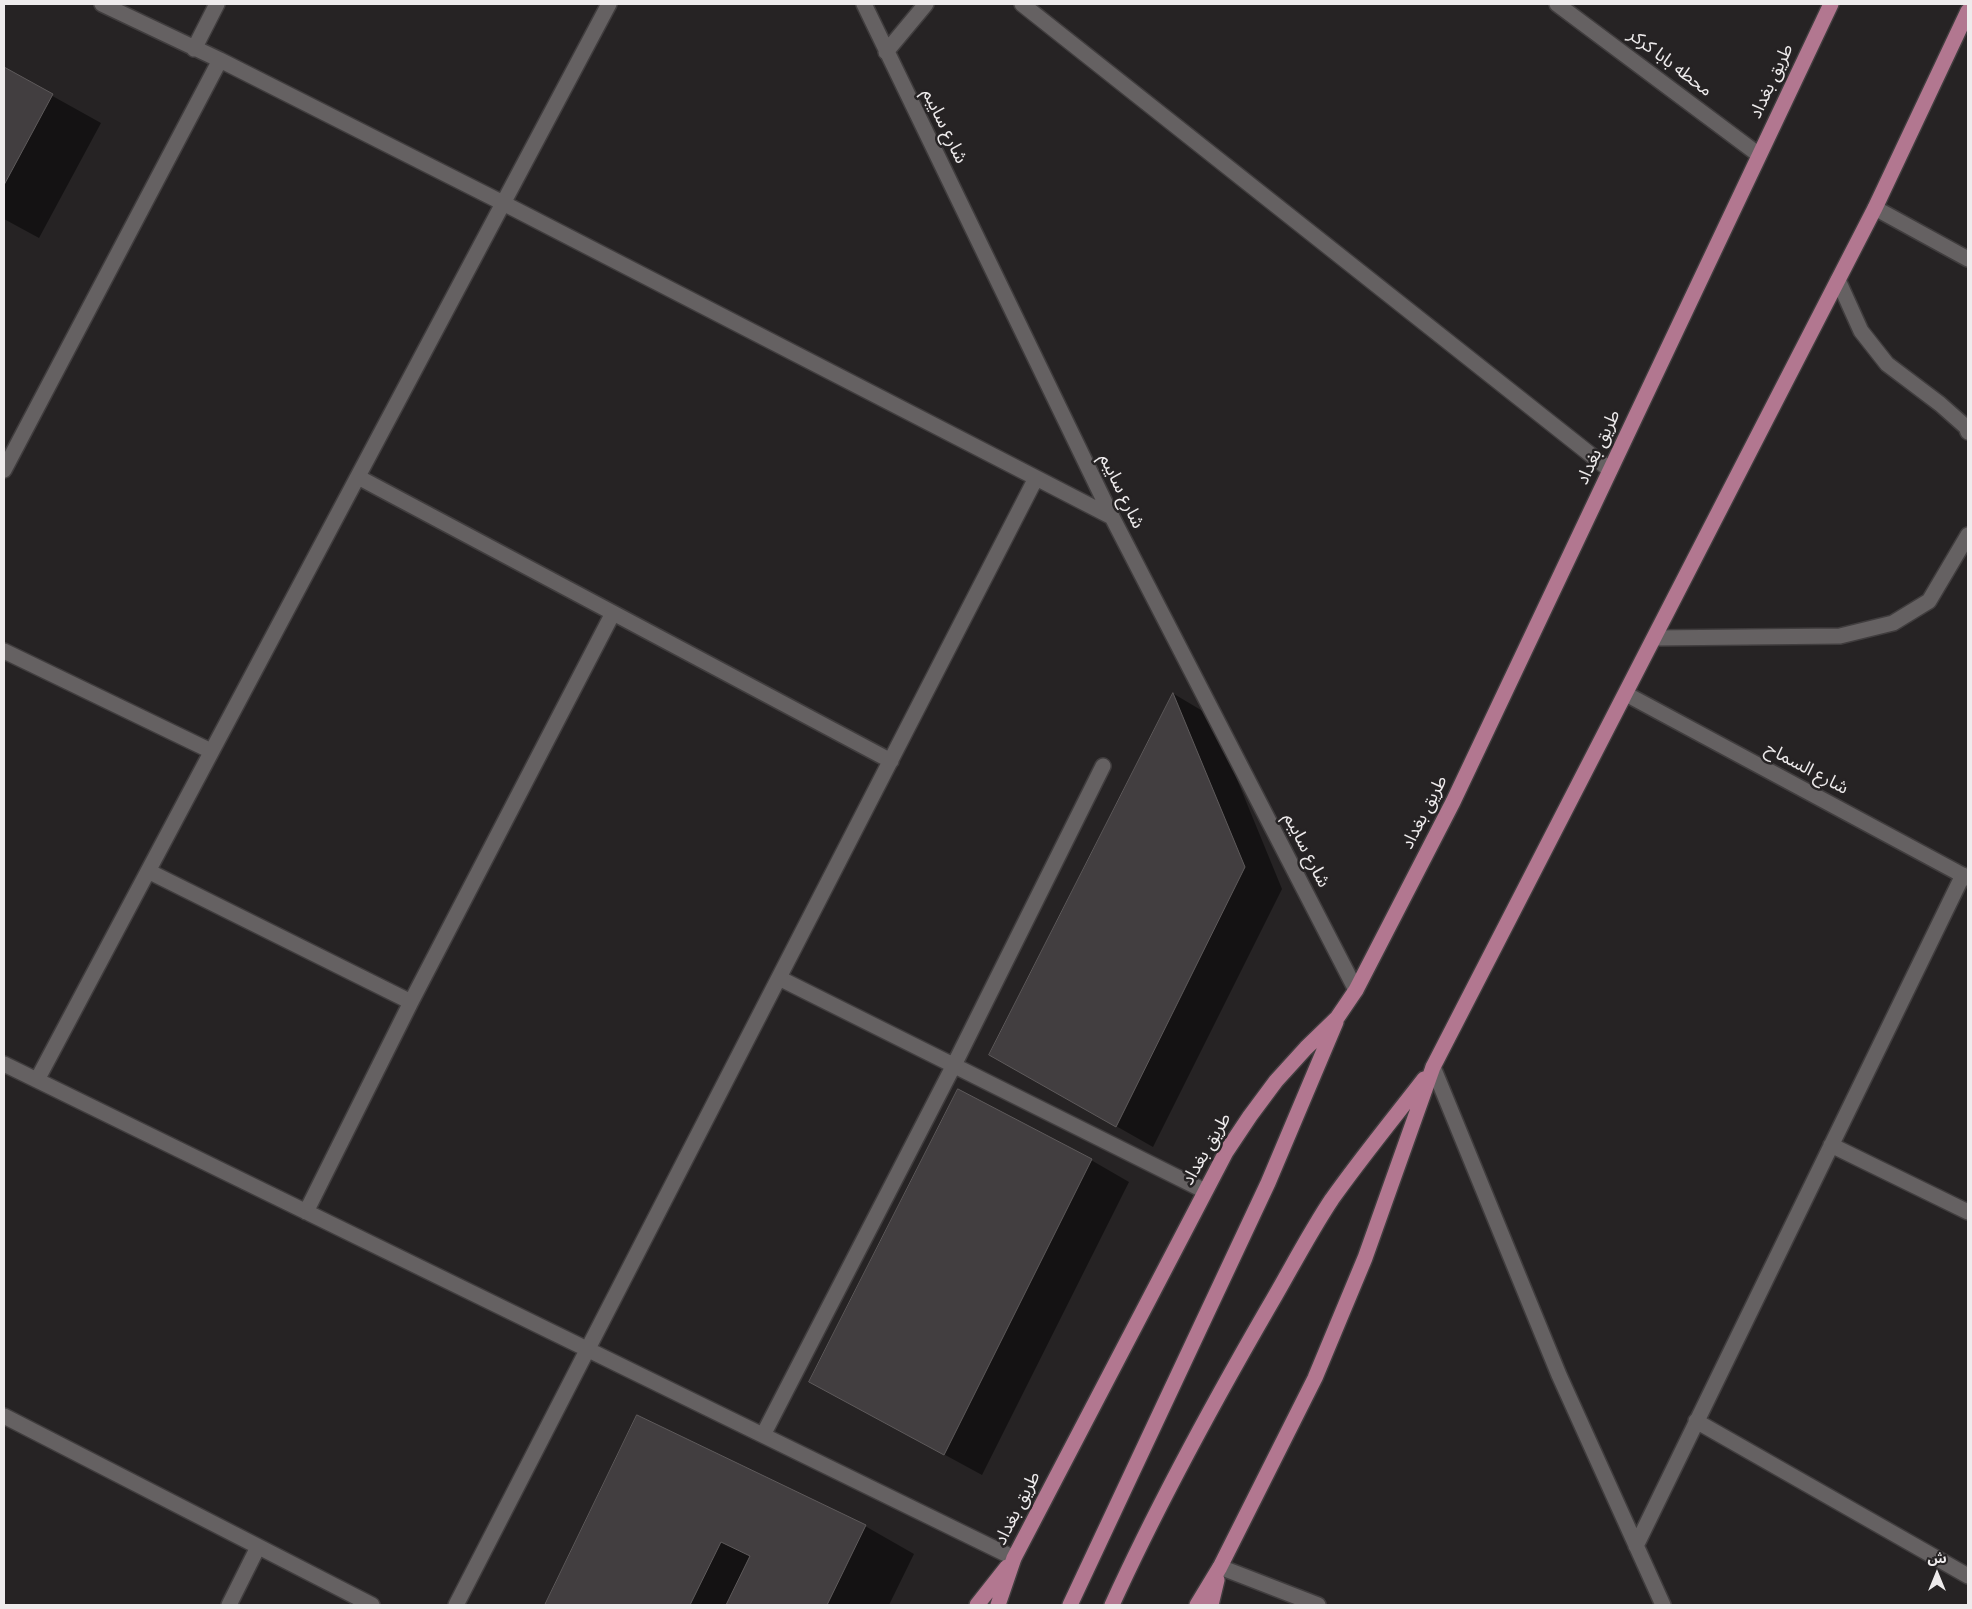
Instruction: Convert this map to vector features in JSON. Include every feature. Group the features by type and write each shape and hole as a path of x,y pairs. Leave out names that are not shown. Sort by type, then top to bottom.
{"main road":[{"name":"طريق بغداد","path":"998,1605 1014,1558 1226,1152 1276,1081 1337,1018 1356,990 1453,802 1831,4"},
{"path":"1196,1605 1220,1567 1315,1378 1365,1258 1433,1067 1875,208 1968,11"},
{"path":"1070,1605 1268,1183 1337,1018"},
{"path":"1112,1605 1199,1430 1302,1249 1331,1201 1364,1155 1433,1067"},
{"path":"977,1605 1014,1558"},
{"path":"1211,1605 1220,1567"}],"street":[{"path":"102,4 220,60 503,203 1112,517"},
{"path":"194,49 217,4"},
{"path":"37,1080 609,4"},
{"name":"شارع سايبم","path":"864,4 1112,517 1356,990"},
{"path":"886,52 926,4"},
{"path":"1022,4 1610,470"},
{"name":"محطه بابا كركر","path":"1557,4 1759,155"},
{"path":"4,470 220,60"},
{"path":"1875,208 1968,260"},
{"path":"1838,280 1861,331 1887,364 1940,404 1966,427 1968,432"},
{"path":"358,477 890,761"},
{"path":"456,1605 586,1349 1036,478"},
{"path":"1655,638 1840,636 1893,623 1929,601 1968,534"},
{"path":"306,1212 411,1002 613,613"},
{"path":"4,651 211,751"},
{"name":"شارع السماح","path":"1626,694 1965,877"},
{"path":"763,1435 954,1065 1103,766"},
{"path":"148,871 411,1002"},
{"path":"1636,1546 1831,1146 1965,877"},
{"path":"779,978 1205,1191"},
{"path":"4,1064 1014,1558"},
{"path":"1433,1067 1559,1375 1663,1605"},
{"path":"1831,1146 1968,1212"},
{"path":"4,1416 372,1605"},
{"path":"1696,1421 1968,1576"},
{"path":"229,1605 258,1547"},
{"path":"1220,1567 1318,1605"}],"building":[{"path":"4,67 53,94 4,185"},
{"path":"1173,693 1245,867 1116,1127 989,1055"},
{"path":"958,1089 1092,1159 944,1455 809,1382"},
{"path":"637,1415 866,1525 827,1605 726,1605 750,1556 721,1542 690,1605 545,1605"}]}
